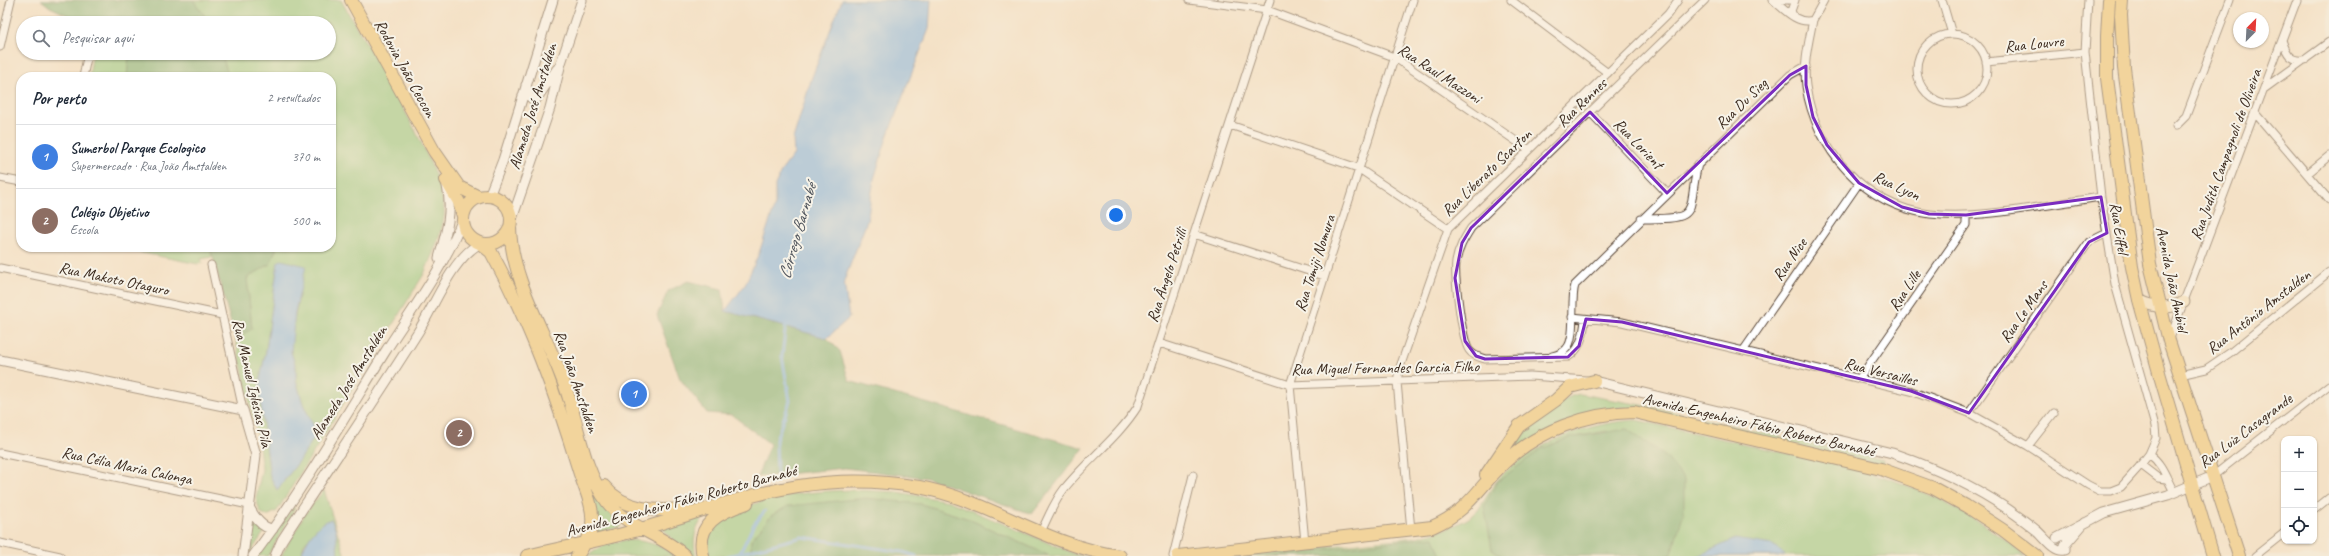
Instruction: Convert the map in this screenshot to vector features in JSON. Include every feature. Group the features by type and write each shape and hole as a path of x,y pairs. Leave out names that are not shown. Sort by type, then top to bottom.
{"main road":[{"name":"Rodovia João Ceccon","path":"351,0 434,151"},
{"path":"2109,0 2107,36 2108,78 2132,267 2139,300 2160,376 2191,486 2213,556"},
{"name":"Avenida João Ambiel","path":"2122,0 2121,15 2125,76 2150,264 2169,341 2239,556"},
{"path":"434,151 458,186 484,197 495,198 505,205 511,224 502,239 496,243 480,244 468,235 459,202 445,178 434,151"},
{"path":"463,218 466,208 484,197"},
{"name":"Rua João Amstalden","path":"511,224 510,244 513,257 567,392 588,464 608,502 622,517 666,542 685,556"},
{"name":"Rua João Amstalden","path":"480,244 491,252 532,336 564,419 591,511 592,523 586,543 577,556"},
{"path":"2139,300 2146,304 2161,306 2177,306 2184,302"},
{"path":"2160,376 2171,371 2180,375"},
{"path":"1477,494 1498,455 1519,426 1556,400 1570,387 1594,381"},
{"name":"Avenida Engenheiro Fábio Roberto Barnabé","path":"1178,556 1432,527 1447,520 1463,509 1504,463 1524,448 1553,430 1599,415 1634,412 1881,469 1932,488 1966,506 2003,530 2037,556"},
{"path":"588,464 608,491 614,497 628,504 665,511 698,506 713,506"},
{"name":"Avenida Engenheiro Fábio Roberto Barnabé","path":"527,556 642,529 713,506 769,491 803,484 847,480 919,487 982,506 1083,549 1120,556"},
{"path":"703,556 700,539 707,524 719,515 756,501 769,491"},
{"path":"628,504 642,529"},
{"path":"552,556 562,547"}],"street":[{"path":"0,47 11,0"},
{"path":"484,197 503,160 553,0"},
{"name":"Alameda José Amstalden","path":"511,224 550,108 561,63 582,0"},
{"name":"Rua Raul Mazzoni","path":"1189,0 1267,10 1394,57 1529,150"},
{"name":"Rua Ângelo Petrilli","path":"1041,532 1052,508 1064,489 1129,422 1135,411 1159,343 1270,0"},
{"name":"Rua Tomiji Nomura","path":"1305,542 1290,385 1358,168 1413,0"},
{"path":"1510,0 1608,72"},
{"name":"Rua Liberato Scarton","path":"1411,530 1397,382 1401,363 1448,229 1668,14 1678,0"},
{"name":"Rua Rennes","path":"1585,319 1579,346 1575,353 1568,357 1485,359 1476,356 1470,351 1465,341 1455,278 1456,260 1462,243 1471,228 1705,0"},
{"path":"1773,0 1801,21 1812,20"},
{"path":"1778,0 1793,0 1791,10 1794,17"},
{"path":"1942,0 1952,34"},
{"path":"2176,126 2186,116 2230,0"},
{"name":"Rua Judith Campagnoli de Oliveira","path":"2169,341 2297,0"},
{"name":"Rua Lyon","path":"1821,2 1812,20 1806,66 1806,86 1813,117 1827,145 1859,183 1902,207 1929,214 1966,216 2101,197"},
{"name":"Rua Eiffel","path":"2086,2 2084,52 2101,197 2115,284 2155,426 2156,438 2149,454"},
{"name":"Rua Louvre","path":"1952,34 1964,36 1973,41 1981,49 1986,62 1985,81 1977,93 1966,101 1952,104 1938,101 1926,92 1919,81 1917,68 1920,54 1929,43 1939,36 1952,34"},
{"path":"2282,40 2286,52 2291,58 2299,61 2305,60"},
{"path":"2264,89 2329,42"},
{"name":"Rua Louvre","path":"1986,62 2084,52"},
{"path":"84,72 87,60"},
{"path":"526,85 529,96 535,101 561,63"},
{"name":"Rua Du Sieg","path":"1572,317 1572,295 1575,284 1790,75 1806,66"},
{"name":"Rua Lorient","path":"1590,112 1667,193"},
{"path":"2255,113 2329,200"},
{"path":"1230,125 1358,168 1448,229"},
{"path":"2306,174 2329,156"},
{"path":"1642,218 1679,218 1688,213 1693,202 1694,182 1698,164"},
{"path":"0,178 16,181"},
{"path":"436,271 450,219 449,198 445,178"},
{"name":"Rua Nice","path":"1743,351 1859,183"},
{"name":"Rua Lille","path":"1859,379 1966,224 1966,216"},
{"name":"Alameda José Amstalden","path":"253,556 273,529 436,271 463,218"},
{"name":"Rua Le Mans","path":"1969,413 2089,242 2107,233"},
{"path":"1194,234 1324,276"},
{"name":"Alameda José Amstalden","path":"275,556 282,540 418,331 458,263 468,252 480,244"},
{"name":"Rua Manuel Iglesias Pila","path":"211,265 243,410 256,455 248,505 243,556"},
{"name":"Rua Makoto Otaguro","path":"0,268 222,315"},
{"name":"Rua Antônio Amstalden","path":"2180,375 2206,369 2231,352 2329,272"},
{"name":"Rua Rennes","path":"1548,358 1566,350 1570,341 1572,317"},
{"name":"Rua Versailles","path":"1572,317 1622,322 1911,391 1969,413 2028,446 2088,485 2100,491 2111,491 2121,487 2149,454"},
{"name":"Rua Miguel Fernandes Garcia Filho","path":"1159,343 1290,385 1530,376 1594,381"},
{"path":"0,360 243,410"},
{"path":"1594,381 1892,453 1924,464 1966,483 2010,509 2044,536 2050,544 2060,550 2067,550"},
{"name":"Rua Luiz Casagrande","path":"2057,538 2104,512 2174,492 2213,476 2329,385"},
{"path":"2028,446 2054,413"},
{"name":"Rua Célia Maria Calonga","path":"0,453 248,505"},
{"path":"2149,454 2157,460 2165,471 2166,478 2174,492"},
{"path":"2141,465 2158,478 2166,478"},
{"name":"Rua Luiz Casagrande","path":"2174,492 2183,484 2187,469"},
{"path":"1173,556 1193,475"},
{"path":"2316,508 2329,498"},
{"path":"248,505 254,516 268,528 273,529"},
{"name":"Rua Luiz Casagrande","path":"2067,550 2084,523"},
{"path":"2255,556 2281,535"},
{"path":"2044,536 2057,538 2067,550"},
{"path":"0,543 60,556"}],"highlighted area":[{"path":"1806,66 1806,85 1813,117 1827,145 1859,183 1902,207 1929,214 1966,215 2101,197 2107,233 2089,242 1969,413 1911,391 1622,322 1586,319 1579,346 1568,357 1485,359 1476,356 1465,341 1455,278 1462,243 1471,228 1590,112 1667,193 1790,75"}],"green space":[{"path":"41,0 193,0 205,16 69,16 50,7"},
{"path":"193,0 341,0 420,140 433,170 442,197 444,217 436,247 424,274 277,511 267,516 260,512 256,498 262,469 258,440 235,338 252,329 247,278 270,264 275,252 336,252 336,72 227,72 223,60 336,60 336,16 205,16","holes":["278,262 300,290 291,337 291,352 296,367 296,380 303,404 317,433 300,460 277,490 270,476 260,397 260,379 266,351"]},
{"path":"92,60 129,60 127,72 90,72"},
{"path":"129,60 223,60 227,72 127,72"},
{"path":"138,252 211,252 212,257 201,259 202,263 198,264"},
{"path":"211,252 275,252 270,264 247,278 252,329 235,338"},
{"path":"688,281 722,289 725,311 827,338 840,351 849,381 1084,448 1032,514 927,478 845,468 757,477 770,444 732,415 707,413 680,379 657,315 668,291"},
{"path":"1580,394 1642,405 1883,460 1883,465 1621,407 1503,455 1517,434 1532,421 1565,399"},
{"path":"1636,420 1854,468 1893,480 1938,498 1984,525 2025,556 1665,556 1671,554 1607,431 1569,438 1541,449 1497,482 1489,528 1492,549 1502,556 1441,556 1433,537 1266,556 1238,556 1416,537 1441,530 1459,523 1474,514 1479,509 1499,478 1517,462 1532,452 1548,443 1582,430 1600,425"},
{"path":"1627,429 1666,457 1684,479 1684,512 1671,554 1665,556 1502,556 1492,549 1484,506 1497,482 1541,449 1569,438"},
{"path":"586,475 600,503 621,524 620,527 597,533 597,518"},
{"path":"324,490 345,556 338,556 337,551 319,526 304,544 301,556 281,556 305,514"},
{"path":"853,490 896,492 949,501 1075,554 1085,556 1050,556 966,518 921,504 772,515 751,540 751,556 708,556 707,535 721,522 737,511 774,498 814,492"},
{"path":"866,498 921,504 966,518 1050,556 751,556 751,540 772,515 788,506"},
{"path":"293,507 295,508 268,556 257,556"},
{"path":"707,513 697,528 694,544 696,556 692,556 671,538 662,526"},
{"path":"254,526 265,531 250,553"},
{"path":"1434,537 1441,556 1269,556"},
{"path":"626,540 639,541 664,548 674,556 587,556 606,544"}],"water":[{"path":"842,0 931,0 929,29 887,137 874,179 867,221 844,281 849,318 827,338 725,311 745,285 759,253 775,205 775,185 782,170 794,154 793,139 812,77"},
{"path":"281,260 306,266 295,312 291,352 296,367 296,380 303,404 317,433 300,460 277,490 270,476 260,397 260,379 266,351 278,262"},
{"path":"331,519 336,530 338,556 301,556 308,539 316,529"},
{"path":"1735,539 1773,545 1786,556 1698,556"}],"waterway":[{"name":"Córrego Barnabé","path":"777,476 776,440 790,401 782,356 786,323"},
{"name":"Córrego Barnabé","path":"741,551 754,524 765,511"},
{"path":"728,556 802,537 903,552 916,556"}],"place":[{"name":"Sumerbol Parque Ecologico","path":"634,394"},
{"name":"Colégio Objetivo","path":"459,433"}]}
